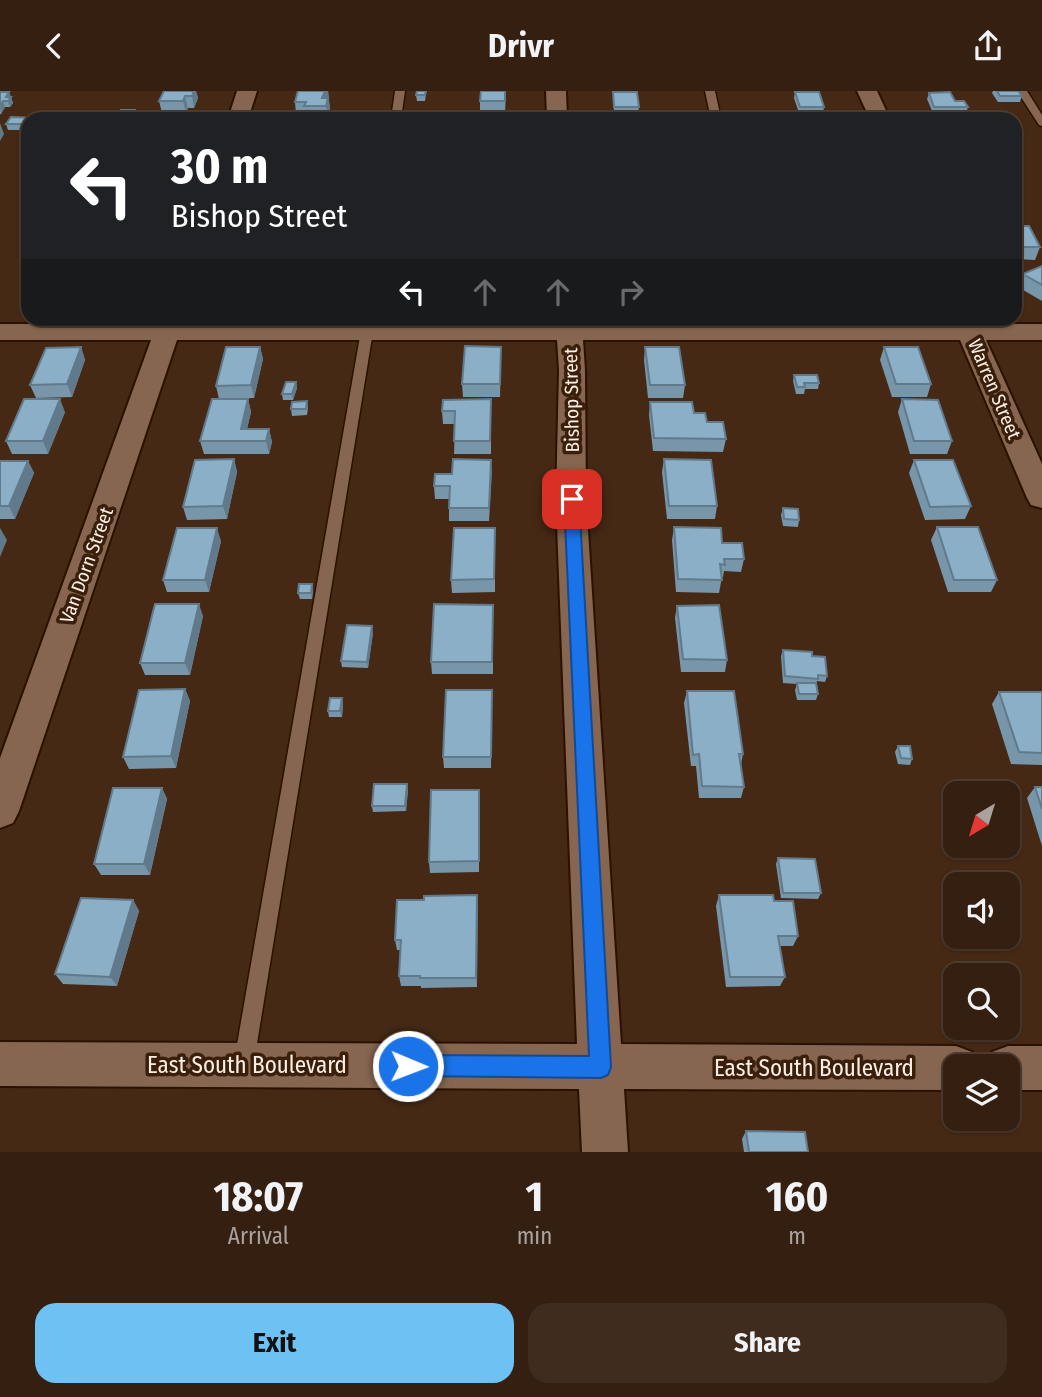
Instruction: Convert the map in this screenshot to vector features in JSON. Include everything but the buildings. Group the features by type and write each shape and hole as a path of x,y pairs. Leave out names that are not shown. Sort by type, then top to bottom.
{"street":[{"path":"240,112 247,91"},
{"path":"556,91 557,112"},
{"path":"867,91 877,112"},
{"path":"0,332 144,326"},
{"name":"Van Dorn Street","path":"0,811 168,326"},
{"name":"Bishop Street","path":"568,326 572,499 605,1152"},
{"name":"Warren Street","path":"967,326 1042,498"},
{"path":"978,326 1042,332"},
{"name":"East South Boulevard","path":"0,1063 943,1068"},
{"path":"1020,1068 1042,1068"}],"lane":[{"path":"397,112 400,91"},
{"path":"710,91 714,112"},
{"path":"1022,91 1042,123"},
{"path":"243,1065 368,326"}],"route":[{"path":"408,1066 601,1067 572,499"}]}
